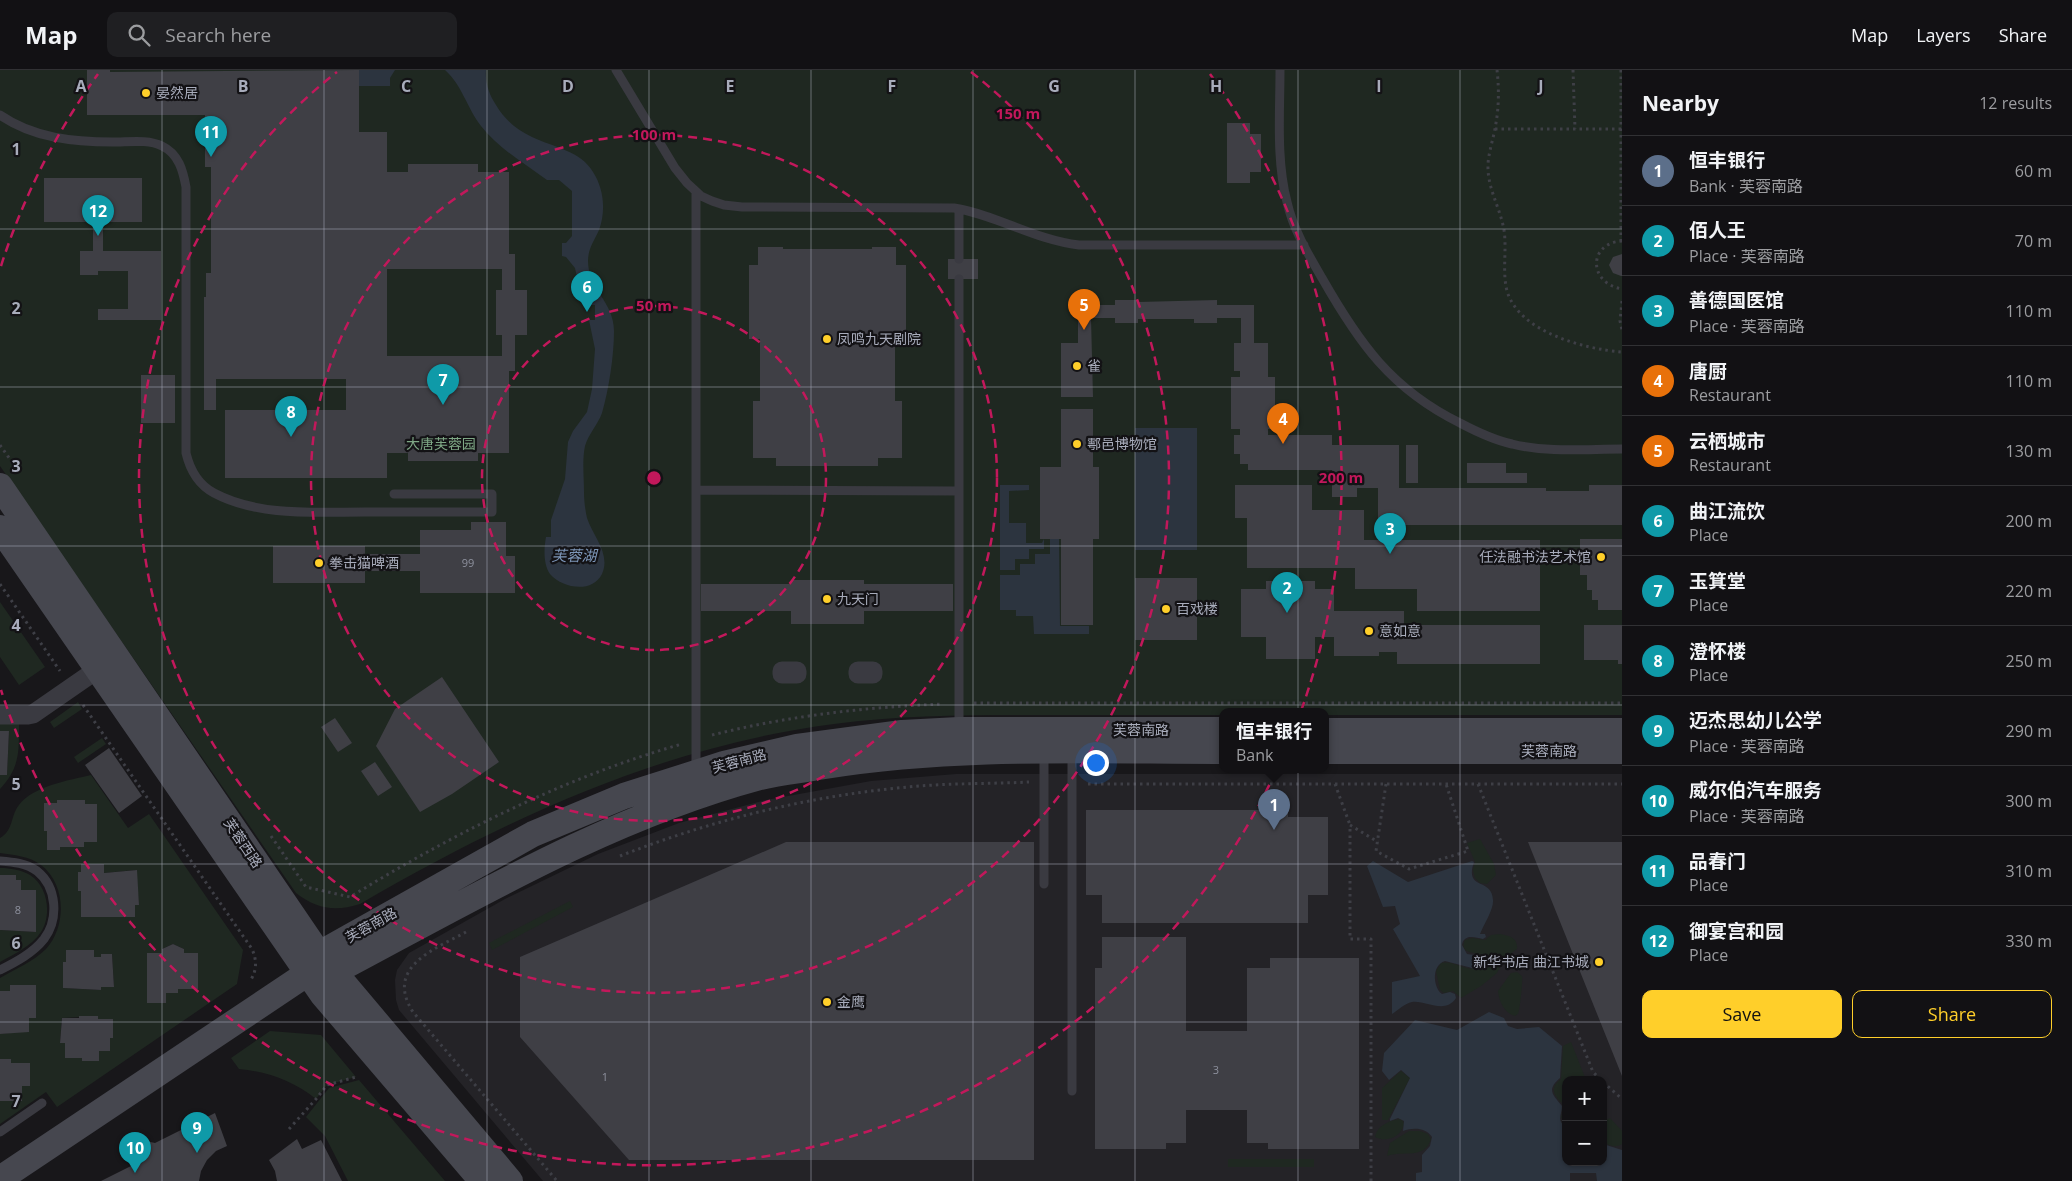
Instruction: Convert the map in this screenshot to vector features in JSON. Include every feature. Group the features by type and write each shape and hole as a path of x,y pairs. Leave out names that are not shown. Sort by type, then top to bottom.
{"main road":[{"name":"芙蓉西路","path":"8,478 321,967 323,995 482,1181"},
{"name":"芙蓉西路","path":"0,528 98,669 321,967 510,1181"},
{"name":"芙蓉南路","path":"0,1179 321,967 533,834 624,796 724,764 798,747 902,733 958,730 1219,730"},
{"name":"芙蓉南路","path":"1329,730 1622,731"},
{"name":"芙蓉南路","path":"1329,751 1622,750"},
{"name":"芙蓉南路","path":"321,967 598,835 686,800 762,777 858,761 949,753 1219,751"}],"street":[{"path":"0,716 30,715 98,669"}],"lane":[{"path":"616,70 675,168 696,192 718,203 742,207 923,207 959,209 984,214 1049,238 1079,245 1304,245"},
{"path":"1280,70 1280,133 1284,184 1292,221 1334,300 1361,342 1392,377 1428,406 1485,435 1518,445 1551,449 1622,449"},
{"path":"0,115 21,127 45,136 96,141 152,143 163,146 176,157 184,175 186,193 186,453 192,471 205,486 214,493 243,503 281,510 492,512 492,494 394,494"},
{"path":"696,192 696,773"},
{"path":"959,209 959,259"},
{"path":"958,730 959,279"},
{"path":"696,490 959,491"},
{"path":"1044,751 1044,884"},
{"path":"1072,751 1072,1091"},
{"path":"0,861 25,865 41,876 51,893 54,913 50,928 39,944 23,957 0,970"},
{"path":"0,1132 42,1103"}],"path":[{"path":"1497,70 1498,109 1489,156 1489,177 1493,198 1504,228 1505,280 1514,305 1528,320 1556,336 1591,347 1622,352"},
{"path":"1574,70 1575,129"},
{"path":"1621,70 1621,241 1611,242 1604,248 1598,255 1596,265 1598,274 1604,282 1611,287 1622,289"},
{"path":"1495,129 1621,129"},
{"path":"1622,301 1620,321 1622,330"},
{"path":"0,445 8,478"},
{"path":"0,584 252,949 256,968 252,980 247,984"},
{"path":"970,703 1622,702"},
{"path":"704,737 776,721 838,711 949,704"},
{"path":"267,830 306,887 350,897 429,851 496,817 588,776 685,742"},
{"path":"617,857 702,827 824,798 874,790 926,786 1037,782 1044,784"},
{"path":"1072,784 1622,784"},
{"path":"1335,784 1350,825 1350,939 1371,940 1371,1181"},
{"path":"1386,784 1376,852 1410,869 1468,851 1446,784"},
{"path":"1478,784 1593,1072 1597,1076"},
{"path":"1350,825 1378,842"},
{"path":"469,930 416,961 407,974 404,990 405,998 413,1012 557,1181"},
{"path":"289,1129 316,1100 326,1085 356,1077"},
{"path":"1607,1085 1622,1098"}],"shaded area":[{"path":"956,774 1622,774 1622,1181 543,1181 399,1010 396,1000 395,980 397,970 409,953 505,899 598,854 679,823 766,800 871,781"}],"green space":[{"name":"大唐芙蓉园","path":"0,70 1622,70 1622,715 1329,715 1329,708 1219,708 1219,715 936,716 834,724 771,735 709,749 648,768 588,790 530,815 416,872 360,904 342,908 326,908 311,903 296,893 0,466"},
{"path":"0,602 45,667 19,685 0,657"},
{"path":"78,702 82,709 54,728 50,722"},
{"path":"0,724 19,724 19,734 15,766 0,789 0,775 7,774 9,731 0,731"},
{"path":"102,738 106,744 78,763 74,757"},
{"path":"91,775 128,828 149,814 243,950 237,984 57,1107 46,1092 0,1124 0,1101 22,1101 22,1086 30,1086 30,1064 11,1063 10,1059 0,1059 0,1034 29,1031 29,1018 36,1018 36,986 0,991 0,978 30,962 46,949 58,929 61,906 55,883 49,873 32,860 21,856 0,853 0,838 8,831 16,809 25,798 42,788","holes":["57,800 84,800 85,804 97,804 97,842 84,842 60,847 60,850 47,850 47,831 44,831 44,804 57,803","82,864 104,864 104,873 136,870 139,905 135,905 134,917 81,917 81,891 78,891 78,873 81,872","173,944 184,949 184,953 198,953 198,989 178,989 178,993 166,993 166,1003 147,1003 147,953 162,953 162,949","101,954 112,954 114,986 101,987 101,990 63,988 63,963 101,957","98,1016 98,1019 113,1020 113,1038 110,1038 110,1050 99,1051 99,1061 83,1061 82,1058 65,1057 65,1043 60,1042 62,1018"]},
{"path":"1480,839 1494,864 1496,875 1487,884 1480,883 1475,878 1473,870 1475,862 1467,843"},
{"path":"0,868 19,871 30,875 36,880 44,893 47,909 44,925 37,937 22,949 0,962 0,930 36,932 36,890 21,890 16,880 16,875 0,875"},
{"path":"570,901 573,907 492,950 489,943"},
{"path":"1491,935 1510,936 1516,942 1517,949 1503,959 1497,973 1481,986 1461,998 1453,991 1444,993 1440,990 1436,971 1441,963 1447,962 1475,969 1484,963 1482,955 1472,953 1464,948 1465,940 1472,938 1485,940"},
{"path":"1517,972 1522,976 1522,983 1519,1011 1515,1016 1503,1006 1498,991 1511,973"},
{"path":"270,1031 321,1035 356,1077 327,1085 316,1099 280,1078 260,1072 239,1069 231,1058"},
{"path":"1571,1042 1584,1076 1562,1076 1562,1103 1555,1095 1554,1089 1557,1082 1561,1079 1563,1046"},
{"path":"1401,1071 1410,1078 1388,1120 1382,1120 1382,1088"},
{"path":"359,1080 445,1181 348,1181 325,1136 306,1117 329,1088"},
{"path":"1610,1118 1622,1131 1622,1144 1617,1146 1607,1144 1607,1120"},
{"path":"1399,1119 1403,1121 1404,1125 1396,1136 1388,1139 1375,1137 1378,1130 1384,1125"},
{"path":"1409,1131 1420,1131 1428,1134 1431,1139 1428,1146 1419,1152 1387,1156 1390,1143"},
{"path":"1228,1159 1314,1159 1314,1167 1228,1167"}],"water":[{"path":"359,70 395,70 390,78 390,86 359,86"},
{"name":"芙蓉湖","path":"445,70 486,70 489,93 507,120 516,128 540,141 566,150 581,159 593,172 602,193 603,215 599,230 590,249 588,261 592,280 606,303 613,321 613,351 605,404 585,446 583,469 584,501 587,518 603,552 604,567 602,574 597,580 584,586 577,587 555,579 546,566 545,556 546,537 551,537 551,520 565,479 568,442 573,431 587,412 592,389 595,349 589,320 595,320 595,305 583,305 575,268 566,257 562,256 562,243 566,243 572,236 572,191 559,180 547,180 495,141 481,126 456,83"},
{"path":"1135,428 1197,428 1197,550 1135,550"},
{"path":"1000,485 1029,485 1029,490 1009,491 1009,523 1026,523 1026,543 1042,543 1044,539 1044,549 1029,549 1029,559 1015,559 1015,570 1000,570"},
{"path":"1050,539 1059,539 1060,626 1089,626 1089,634 1034,634 1033,616 1016,616 1016,610 1000,610 1000,575 1020,575 1020,564 1035,564 1035,554 1050,554"},
{"path":"1373,861 1408,882 1472,861 1474,862 1473,877 1475,881 1488,888 1493,904 1480,934 1485,934 1486,937 1483,939 1467,938 1462,945 1467,954 1481,956 1483,959 1481,965 1472,968 1445,961 1437,967 1435,982 1437,987 1442,994 1450,992 1455,994 1456,998 1452,1003 1446,1006 1435,1006 1412,1002 1404,1005 1392,1014 1392,982 1420,976 1393,929 1400,924 1395,906 1383,907 1367,866"},
{"path":"1489,1012 1504,1018 1508,1026 1517,1029 1539,1027 1562,1046 1560,1078 1553,1086 1552,1092 1562,1106 1560,1120 1562,1123 1562,1166 1607,1166 1607,1145 1622,1150 1622,1181 1597,1181 1596,1173 1570,1173 1570,1181 1416,1181 1416,1173 1422,1172 1422,1155 1430,1146 1432,1137 1419,1129 1403,1131 1404,1121 1398,1118 1390,1121 1410,1078 1401,1070 1389,1080 1382,1071 1384,1053 1415,1020 1457,1030"}],"building":[{"path":"87,70 110,70 110,72 359,70 359,132 387,132 387,172 408,172 408,164 478,164 478,172 509,172 509,254 515,254 515,290 527,290 527,335 515,335 515,371 509,371 509,453 478,453 478,461 408,461 408,453 387,453 387,478 225,478 225,410 346,410 346,379 216,379 216,410 204,410 204,297 206,297 206,273 211,273 211,167 205,167 205,135 217,135 217,131 205,131 205,115 87,115","holes":["387,269 502,269 502,290 496,290 496,335 502,335 502,356 387,356"]},
{"path":"1227,123 1250,123 1250,134 1261,134 1261,172 1250,172 1250,183 1227,183"},
{"path":"44,178 142,178 142,222 103,222 103,251 161,251 161,320 98,320 98,309 128,309 128,271 98,271 98,275 80,275 80,251 93,251 93,222 44,222"},
{"name":"凤鸣九天剧院","path":"758,247 783,247 783,249 872,249 872,247 896,247 896,265 906,265 906,339 895,339 895,401 902,401 902,458 878,458 878,466 776,466 776,458 753,458 753,401 760,401 760,339 749,339 749,265 758,265"},
{"path":"1622,254 1621,276 1613,273 1609,265 1613,257"},
{"path":"948,259 978,259 978,279 948,279"},
{"path":"1115,300 1138,300 1138,302 1217,300 1217,305 1254,305 1254,343 1268,343 1268,377 1275,377 1275,429 1268,429 1268,435 1332,435 1332,445 1399,445 1399,488 1546,488 1546,491 1589,491 1589,485 1622,485 1622,525 1378,525 1378,488 1357,488 1357,497 1332,497 1332,470 1248,470 1248,464 1240,464 1240,454 1234,454 1234,435 1240,435 1240,429 1231,429 1231,377 1240,377 1240,371 1234,371 1234,343 1241,343 1241,318 1217,318 1217,323 1194,323 1194,319 1138,319 1138,323 1115,323 1115,318 1091,318 1093,397 1061,397 1061,343 1078,343 1078,305 1115,305"},
{"path":"141,375 175,375 175,423 141,423"},
{"path":"1061,409 1093,409 1093,467 1099,467 1099,539 1093,539 1093,625 1061,625 1061,539 1040,539 1040,467 1061,467"},
{"path":"1406,445 1418,445 1418,483 1406,483"},
{"path":"1467,463 1506,463 1506,473 1527,473 1527,483 1467,483"},
{"path":"1235,485 1312,485 1312,510 1364,510 1364,540 1540,540 1540,611 1417,611 1417,589 1355,589 1355,568 1247,568 1247,518 1235,518"},
{"path":"471,522 506,522 506,556 515,556 515,593 420,593 420,571 365,571 365,583 273,583 273,546 365,546 365,554 420,554 420,530 471,530"},
{"path":"1580,539 1622,539 1622,610 1598,610 1598,600 1592,600 1592,590 1587,590 1587,575 1580,575"},
{"name":"百戏楼","path":"1135,578 1197,578 1197,640 1135,640"},
{"name":"九天门","path":"791,580 864,580 864,584 953,584 953,611 864,611 864,624 791,624 791,611 701,611 701,584 791,584"},
{"path":"1266,581 1315,581 1315,589 1334,589 1334,611 1404,611 1404,625 1540,625 1540,664 1397,664 1397,652 1379,652 1379,656 1334,656 1334,637 1315,637 1315,659 1266,659 1266,637 1241,637 1241,589 1266,589"},
{"path":"1584,625 1622,625 1622,664 1618,664 1618,660 1584,660"},
{"path":"442,677 499,762 452,794 420,812 376,746 395,709"},
{"path":"335,718 352,743 338,752 321,727"},
{"path":"0,731 9,731 7,775 0,775"},
{"path":"109,748 142,796 119,813 85,765"},
{"path":"375,762 392,787 378,796 361,771"},
{"path":"57,800 85,800 85,804 97,804 97,842 84,842 84,847 60,847 60,850 47,850 47,831 44,831 44,803 57,803"},
{"path":"1086,810 1288,810 1288,817 1328,817 1328,895 1308,895 1308,923 1102,923 1102,895 1086,895"},
{"path":"786,842 1034,842 1034,1160 629,1160 520,1037 520,957"},
{"name":"新华书店 曲江书城","path":"1528,842 1622,842 1622,1076"},
{"path":"81,864 104,864 104,873 137,870 139,905 135,905 135,917 81,917 81,891 78,891 78,872 81,872"},
{"path":"0,875 16,875 16,880 21,880 21,890 36,890 36,932 0,930"},
{"path":"1102,937 1186,937 1186,1031 1247,1031 1247,968 1270,968 1270,958 1359,958 1359,1149 1268,1149 1268,1143 1247,1143 1247,1110 1186,1110 1186,1143 1166,1143 1166,1149 1095,1149 1095,968 1102,968"},
{"path":"173,944 184,949 184,953 198,953 198,989 178,989 178,993 166,993 166,1003 147,1003 147,953 162,953 162,949"},
{"path":"66,950 94,950 94,957 101,957 101,954 112,954 114,987 101,987 101,990 63,988 63,962 66,962"},
{"path":"10,985 36,985 36,1018 29,1018 29,1032 0,1034 0,991 10,991"},
{"path":"79,1016 98,1016 98,1019 113,1019 113,1038 110,1038 110,1051 99,1051 99,1061 65,1058 65,1043 60,1043 62,1018 79,1018"},
{"path":"0,1059 11,1059 11,1063 30,1063 30,1086 22,1086 22,1101 0,1101"},
{"path":"215,1113 227,1146 216,1151 207,1160 201,1171 199,1181 101,1181 139,1162 136,1152 141,1144 146,1141 155,1143"},
{"path":"297,1139 302,1149 321,1140 342,1181 277,1181 275,1171 269,1160"}],"place":[{"name":"晏然居","path":"146,93"},
{"name":"品春门","path":"211,157"},
{"name":"御宴宫和园","path":"98,236"},
{"name":"曲江流饮","path":"587,312"},
{"name":"云栖城市","path":"1084,330"},
{"name":"凤鸣九天剧院","path":"827,339"},
{"name":"雀","path":"1077,366"},
{"name":"玉箕堂","path":"443,405"},
{"name":"澄怀楼","path":"291,437"},
{"name":"鄠邑博物馆","path":"1077,444"},
{"name":"唐厨","path":"1283,444"},
{"name":"善德国医馆","path":"1390,554"},
{"name":"任法融书法艺术馆","path":"1601,557"},
{"name":"拳击猫啤酒","path":"319,563"},
{"name":"九天门","path":"827,599"},
{"name":"百戏楼","path":"1166,609"},
{"name":"佰人王","path":"1287,613"},
{"name":"意如意","path":"1369,631"},
{"name":"恒丰银行","path":"1274,830"},
{"name":"新华书店 曲江书城","path":"1599,962"},
{"name":"金鹰","path":"827,1002"},
{"name":"迈杰思幼儿公学","path":"197,1153"},
{"name":"威尔伯汽车服务","path":"135,1173"}]}
